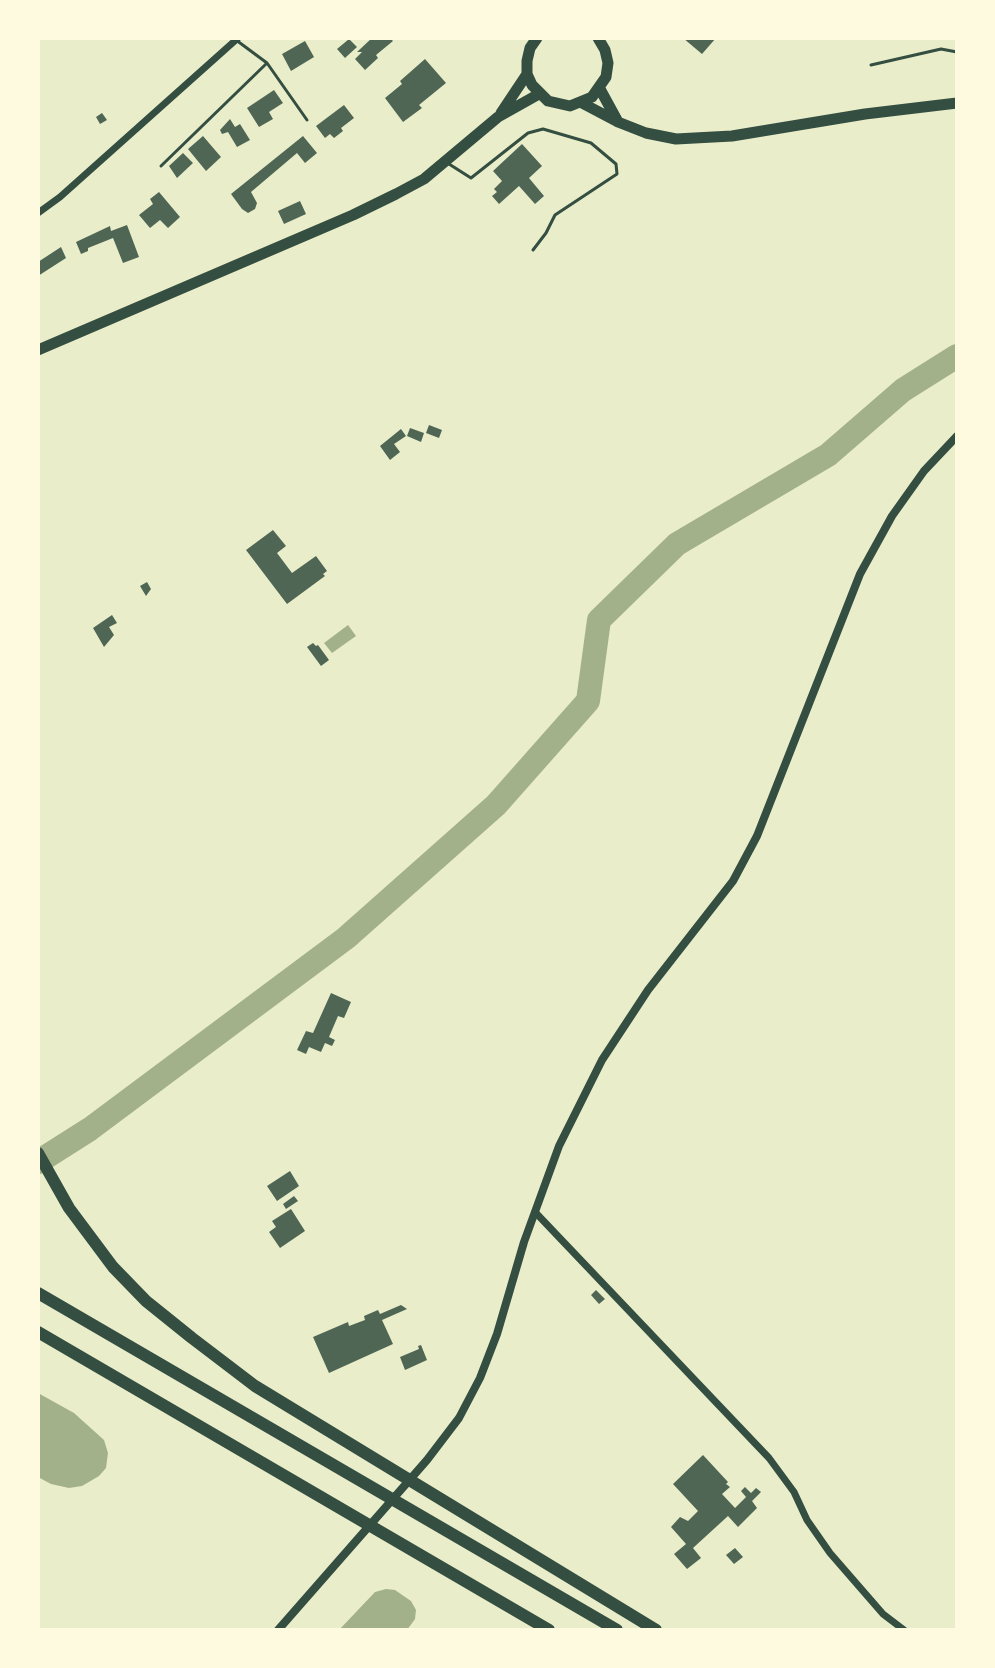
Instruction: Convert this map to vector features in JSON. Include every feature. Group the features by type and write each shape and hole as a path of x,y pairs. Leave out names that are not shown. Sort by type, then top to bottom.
{"highway":[{"path":"38,1153 47,1173 113,1267 146,1301 243,1377 527,1554 656,1630"},
{"path":"38,1293 617,1630"},
{"path":"38,1332 549,1630"}],"main road":[{"path":"537,38 530,48 527,74 539,94 559,105 582,103 646,133 676,139 732,136 865,114 957,103"},
{"path":"582,103 600,89 606,77 608,63 598,38"},
{"path":"498,117 527,74"},
{"path":"600,89 618,122"},
{"path":"38,350 353,215 424,179 498,117 539,94"}],"street":[{"path":"38,213 60,197 237,39"},
{"path":"278,1630 427,1460 459,1418 480,1378 497,1334 559,1146 602,1060 648,990 733,881 757,836 860,574 900,505 924,471 957,436"},
{"path":"535,1212 769,1458 794,1492 807,1520 830,1553 883,1614 904,1630"}],"lane":[{"path":"237,39 267,63 307,120"},
{"path":"871,65 941,49 957,52"},
{"path":"161,166 267,63"},
{"path":"445,162 471,178 528,133 543,129 591,143 616,164 617,174 555,215 533,250"}],"shaded area":[{"path":"348,625 356,636 332,653 324,643"},
{"path":"38,1393 74,1413 104,1440 108,1453 106,1468 99,1476 82,1486 69,1488 38,1477"},
{"path":"395,1590 411,1601 416,1610 415,1619 407,1630 339,1630 375,1592"}],"building":[{"path":"372,38 390,38 393,41 376,55 378,58 365,70 355,59 362,52 357,52"},
{"path":"683,38 716,38 702,54"},
{"path":"349,39 357,47 345,58 337,49"},
{"path":"305,41 314,57 291,71 282,54"},
{"path":"425,59 446,83 403,122 385,98"},
{"path":"274,90 283,103 269,112 273,119 259,127 247,108"},
{"path":"344,105 354,118 334,138 330,134 325,138 316,126"},
{"path":"102,113 107,120 100,124 96,117"},
{"path":"230,119 235,127 240,124 250,140 237,147 228,132 222,134 220,130"},
{"path":"203,136 221,157 206,171 188,149"},
{"path":"303,136 317,153 305,163 297,153 251,192 257,203 255,209 248,213 242,209 231,194"},
{"path":"522,144 542,166 529,178 544,196 535,204 519,186 499,204 492,196 502,181 493,171"},
{"path":"183,153 193,163 177,178 169,166"},
{"path":"159,192 180,217 168,228 160,220 150,228 139,215 153,204 150,199"},
{"path":"300,201 306,214 284,224 278,211"},
{"path":"127,225 139,257 123,263 113,238 81,254 76,242 110,226 111,231"},
{"path":"61,247 66,258 38,276 38,262"},
{"path":"429,425 442,430 439,438 426,433"},
{"path":"410,428 424,433 421,442 407,436"},
{"path":"401,429 406,436 394,444 400,452 390,460 380,446"},
{"path":"273,530 286,546 277,553 292,573 316,556 327,571 323,574 325,576 287,604 246,550"},
{"path":"147,582 151,589 146,596 140,586"},
{"path":"112,615 117,623 109,627 114,635 104,647 93,628"},
{"path":"313,643 329,660 321,666 307,647"},
{"path":"331,993 351,1002 344,1018 338,1016 329,1037 335,1040 332,1046 325,1043 321,1052 309,1047 306,1054 297,1050 306,1031 313,1033"},
{"path":"290,1171 299,1186 277,1201 267,1186"},
{"path":"294,1196 298,1201 286,1209 283,1204"},
{"path":"291,1209 305,1231 280,1248 269,1232 276,1227 272,1221"},
{"path":"596,1290 605,1299 599,1304 591,1295"},
{"path":"401,1305 407,1309 382,1320 393,1344 329,1373 313,1337 348,1322 349,1326 365,1320 364,1316 378,1310 380,1314"},
{"path":"421,1345 427,1360 405,1370 400,1357 419,1349"},
{"path":"703,1455 728,1482 726,1484 730,1487 722,1494 735,1508 746,1497 741,1491 745,1487 751,1493 756,1488 761,1492 752,1501 757,1508 738,1527 728,1516 693,1548 701,1558 687,1569 674,1554 686,1544 671,1527 680,1517 688,1521 698,1511 673,1484"},
{"path":"735,1548 743,1557 734,1564 726,1555"}],"waterway":[{"path":"38,1162 90,1129 346,938 496,805 588,701 599,620 677,544 828,455 903,390 957,356"}]}
